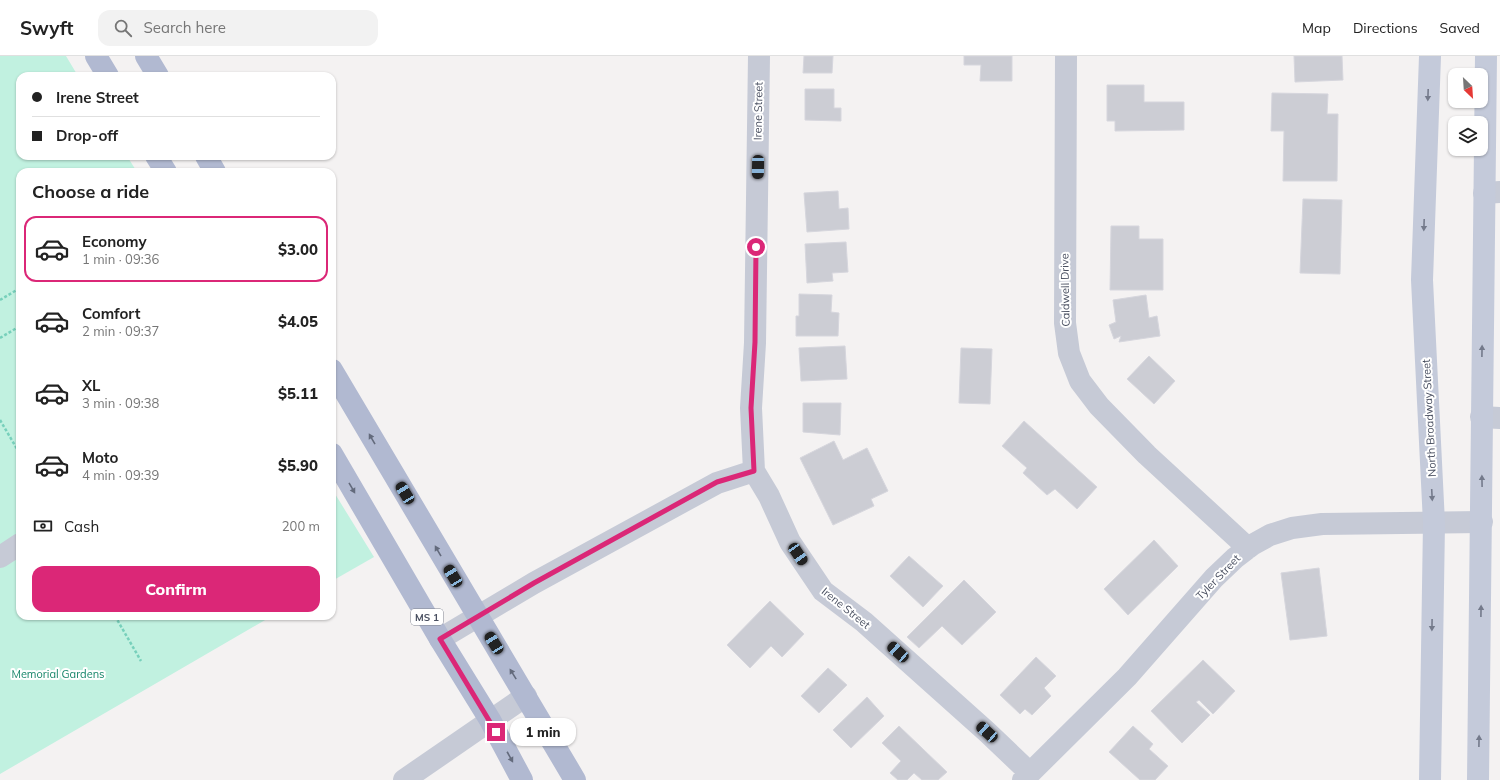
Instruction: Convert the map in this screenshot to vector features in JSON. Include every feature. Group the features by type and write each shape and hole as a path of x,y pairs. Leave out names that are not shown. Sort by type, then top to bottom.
{"main road":[{"path":"96,56 106,72"},
{"path":"146,56 156,72"},
{"name":"North Broadway Street","path":"1430,56 1422,280 1434,523 1430,780"},
{"path":"1478,780 1482,522 1491,418 1492,192 1486,56"},
{"path":"336,377 575,780"},
{"name":"MS 1","path":"336,461 440,639 490,720 522,780"}],"street":[{"name":"Irene Street","path":"759,56 755,342 751,408 754,471 769,496 790,542 823,591 864,622 987,732 1027,777"},
{"name":"Caldwell Drive","path":"1066,56 1065,323 1069,353 1080,381 1099,406 1147,455 1248,548"},
{"path":"440,639 534,583 717,482 754,471"},
{"name":"Tyler Street","path":"1027,777 1127,677 1214,578 1248,548 1270,535 1292,528 1322,524 1482,522"},
{"path":"0,557 16,547"},
{"path":"404,780 526,696"}],"path":[{"path":"0,300 16,290"},
{"path":"0,338 16,328"},
{"path":"0,420 16,447"},
{"path":"117,620 141,661"}],"green space":[{"name":"Memorial Gardens","path":"0,56 66,56 76,72 16,72 16,160 130,160 134,168 16,168 16,620 265,620 0,774"},
{"path":"336,495 374,557 336,579"}],"building":[{"path":"804,56 833,56 832,73 803,73"},
{"path":"964,56 1012,56 1012,81 980,81 981,65 964,65"},
{"path":"1294,56 1342,56 1343,80 1295,82"},
{"path":"1107,85 1144,85 1144,102 1184,102 1184,130 1115,131 1115,121 1107,121"},
{"path":"805,89 834,89 834,108 841,108 841,121 805,120"},
{"path":"1272,93 1328,94 1327,114 1338,114 1337,181 1283,181 1284,131 1271,131"},
{"path":"838,191 839,209 848,208 849,229 807,232 804,193"},
{"path":"1303,199 1342,200 1340,274 1300,273"},
{"path":"1111,226 1139,226 1139,239 1163,239 1163,290 1110,290"},
{"path":"846,242 848,272 832,273 833,281 807,283 805,244"},
{"path":"799,294 832,295 831,312 839,313 838,336 796,336 796,316 799,316"},
{"path":"1146,295 1149,318 1157,316 1160,336 1119,342 1121,336 1114,339 1109,325 1116,322 1113,300"},
{"path":"845,346 847,379 801,381 799,348"},
{"path":"961,348 992,349 990,404 959,403"},
{"path":"1149,356 1175,381 1154,404 1127,379"},
{"path":"803,403 841,403 840,435 803,432"},
{"path":"1024,421 1097,487 1077,509 1055,489 1047,495 1023,473 1027,468 1002,446"},
{"path":"834,441 843,460 867,448 888,491 871,499 874,506 833,525 800,458"},
{"path":"1154,540 1178,566 1128,615 1104,589"},
{"path":"909,556 943,586 923,607 890,576"},
{"path":"1319,568 1327,636 1290,640 1281,573"},
{"path":"964,580 996,612 962,645 942,626 919,648 907,637"},
{"path":"770,601 804,634 782,657 771,646 750,668 727,645"},
{"path":"1036,657 1056,676 1044,688 1051,696 1032,715 1025,709 1020,714 1000,695"},
{"path":"1203,660 1235,691 1213,714 1199,700 1196,702 1210,715 1182,743 1151,711"},
{"path":"828,668 847,685 819,713 801,696"},
{"path":"867,697 884,716 851,748 833,730"},
{"path":"899,726 947,772 938,780 922,780 914,773 907,780 898,780 890,773 901,761 882,743"},
{"path":"1133,726 1153,744 1149,749 1168,766 1155,780 1140,780 1109,752"}],"route":[{"path":"496,732 440,639 534,583 717,482 754,471 751,408 755,342 756,247"}]}
